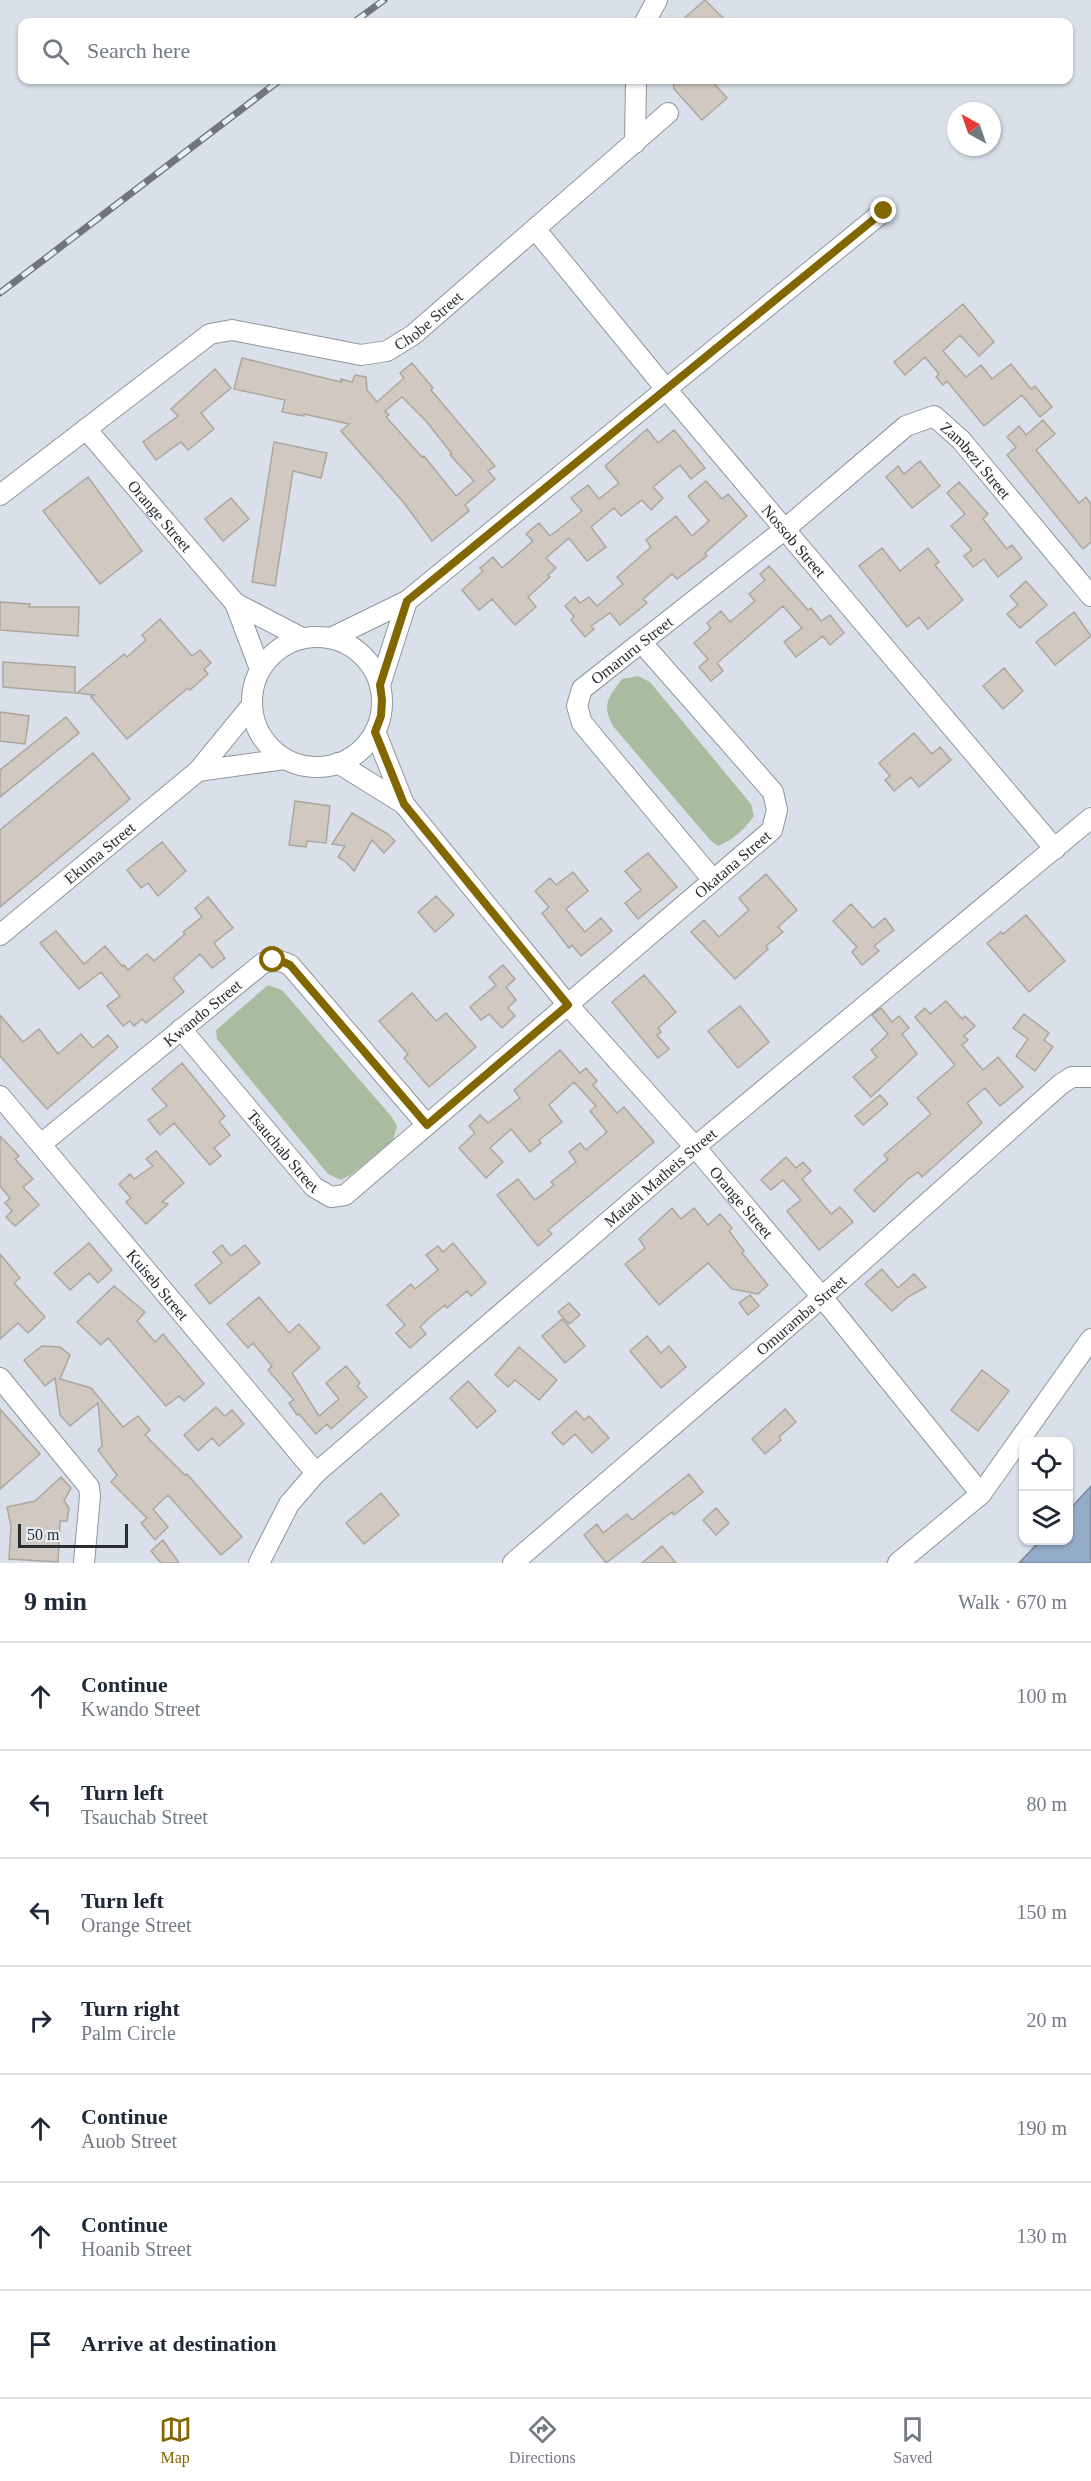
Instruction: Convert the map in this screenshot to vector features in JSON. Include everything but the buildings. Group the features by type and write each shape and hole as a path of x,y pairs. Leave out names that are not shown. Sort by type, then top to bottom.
{"street":[{"path":"647,18 657,0"},
{"path":"635,143 636,84"},
{"name":"Chobe Street","path":"0,495 210,334 232,330 361,355 387,351 413,335 668,113"},
{"path":"331,638 407,601 884,211"},
{"name":"Nossob Street","path":"536,230 666,389 1055,849"},
{"name":"Zambezi Street","path":"785,530 906,426 934,416 961,440 1091,596"},
{"name":"Orange Street","path":"86,429 235,603 261,669"},
{"name":"Omaruru Street","path":"713,880 582,723 577,706 582,689 785,530"},
{"path":"380,685 407,601"},
{"name":"Orange Street","path":"235,603 302,638"},
{"path":"302,638 331,638 348,644 362,654 373,668 380,685 381,716 375,732 359,751 338,763 320,767 302,765 285,759 268,745 256,726 252,705 254,686 261,669 272,655 286,644 302,638"},
{"name":"Okatana Street","path":"568,1005 772,830 777,810 772,792 642,643"},
{"name":"Ekuma Street","path":"0,935 198,771 252,705"},
{"name":"Orange Street","path":"375,732 404,804 568,1005 695,1147 822,1297 981,1494"},
{"path":"198,771 285,759"},
{"name":"Orange Street","path":"338,763 404,804"},
{"name":"Matadi Matheis Street","path":"262,1562 289,1504 316,1473 695,1147 1091,818"},
{"name":"Kwando Street","path":"41,1144 263,963 273,960 290,965 427,1125"},
{"name":"Tsauchab Street","path":"181,1029 314,1186 325,1195 339,1197 345,1195 568,1005"},
{"name":"Omuramba Street","path":"513,1563 822,1297 1061,1084 1072,1077 1091,1077"},
{"name":"Kuiseb Street","path":"0,1096 316,1473"},
{"path":"898,1563 981,1494 1091,1339"},
{"path":"0,1378 89,1487 84,1563"}],"green space":[{"path":"638,676 650,682 751,804 754,816 729,841 718,846 710,840 613,726 607,706 610,696 622,679"},
{"path":"268,985 282,990 391,1116 397,1126 393,1140 352,1174 341,1180 328,1174 217,1039 216,1030"}],"water":[{"path":"1091,1486 1091,1563 1019,1563 1036,1545 1073,1545 1073,1506"}],"railway":[{"path":"359,18 384,0"},
{"path":"0,293 275,84"}],"route":[{"path":"273,960 290,965 427,1125 568,1005 404,804 375,732 381,716 380,685 407,601 884,211"}]}
